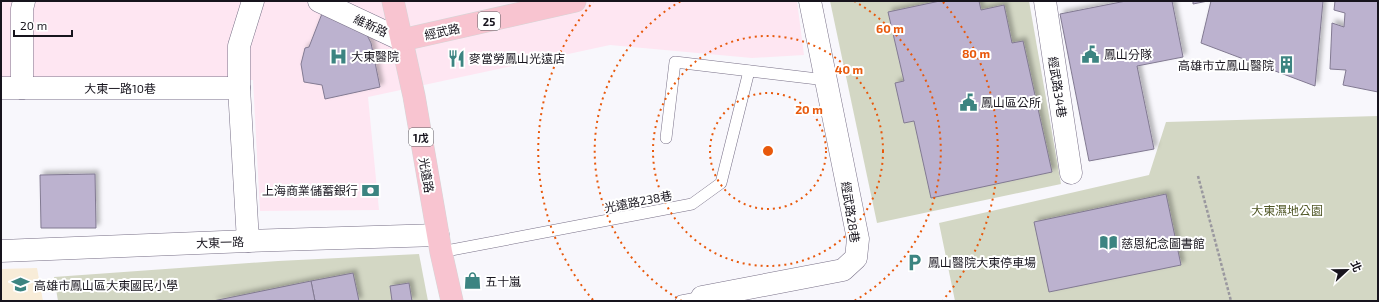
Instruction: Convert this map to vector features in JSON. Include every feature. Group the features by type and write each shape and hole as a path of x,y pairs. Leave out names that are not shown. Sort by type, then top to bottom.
{"main road":[{"name":"光遠路","path":"393,1 402,40 452,301"},
{"name":"經武路","path":"402,40 539,5 575,1"}],"street":[{"path":"11,88 24,1"},
{"path":"248,241 239,46 253,1"},
{"name":"維新路","path":"319,1 402,40"},
{"name":"經武路28巷","path":"691,299 843,270 856,258 858,239 810,1"},
{"name":"經武路34巷","path":"1045,1 1071,173"},
{"name":"大東一路10巷","path":"11,88 240,88"},
{"name":"大東一路","path":"1,251 248,241 440,243"}],"lane":[{"path":"666,138 675,62 826,80"},
{"name":"光遠路238巷","path":"440,243 692,204 721,183 749,71"}],"path":[{"path":"1198,176 1230,301"}],"shaded area":[{"path":"1,1 797,1 804,55 752,58 610,45 368,97 379,210 260,211 253,80 1,79"},
{"name":"高雄市鳳山區大東國民小學","path":"37,268 43,301 1,301 1,269"}],"green space":[{"path":"830,1 1029,1 1061,184 877,223"},
{"name":"大東濕地公園","path":"1378,116 1378,301 955,301 939,223 1149,175 1166,122"},
{"path":"419,254 428,301 58,301 54,277 278,261"}],"building":[{"name":"鳳山區公所","path":"940,1 979,1 981,10 1004,5 1012,43 1023,41 1052,172 931,198 914,121 904,123 895,83 904,81 888,12"},
{"path":"1126,1 1172,1 1183,57 1137,66 1154,149 1089,161 1060,14"},
{"path":"1193,1 1208,1 1193,4"},
{"name":"高雄市立鳳山醫院","path":"1211,1 1323,1 1315,86 1201,43"},
{"path":"1335,1 1378,1 1378,92 1343,85 1346,70 1330,69 1332,23 1344,27 1345,13 1334,10"},
{"name":"大東醫院","path":"323,11 363,27 371,43 380,87 325,99 322,85 304,82 301,64 305,48 309,47"},
{"path":"95,174 96,228 41,228 40,175"},
{"name":"慈恩紀念圖書館","path":"1166,194 1181,265 1049,292 1034,222"},
{"path":"353,273 359,301 315,301 311,281"},
{"path":"311,281 315,301 213,301"},
{"path":"409,283 412,301 392,301 390,286"}],"place":[{"name":"鳳山分隊","path":"1091,54"},
{"name":"大東醫院","path":"338,56"},
{"name":"麥當勞鳳山光遠店","path":"456,58"},
{"name":"高雄市立鳳山醫院","path":"1287,65"},
{"name":"鳳山區公所","path":"968,102"},
{"name":"上海商業儲蓄銀行","path":"371,190"},
{"name":"慈恩紀念圖書館","path":"1108,243"},
{"name":"鳳山醫院大東停車場","path":"915,262"},
{"name":"五十嵐","path":"472,281"},
{"name":"高雄市鳳山區大東國民小學","path":"21,285"}]}
